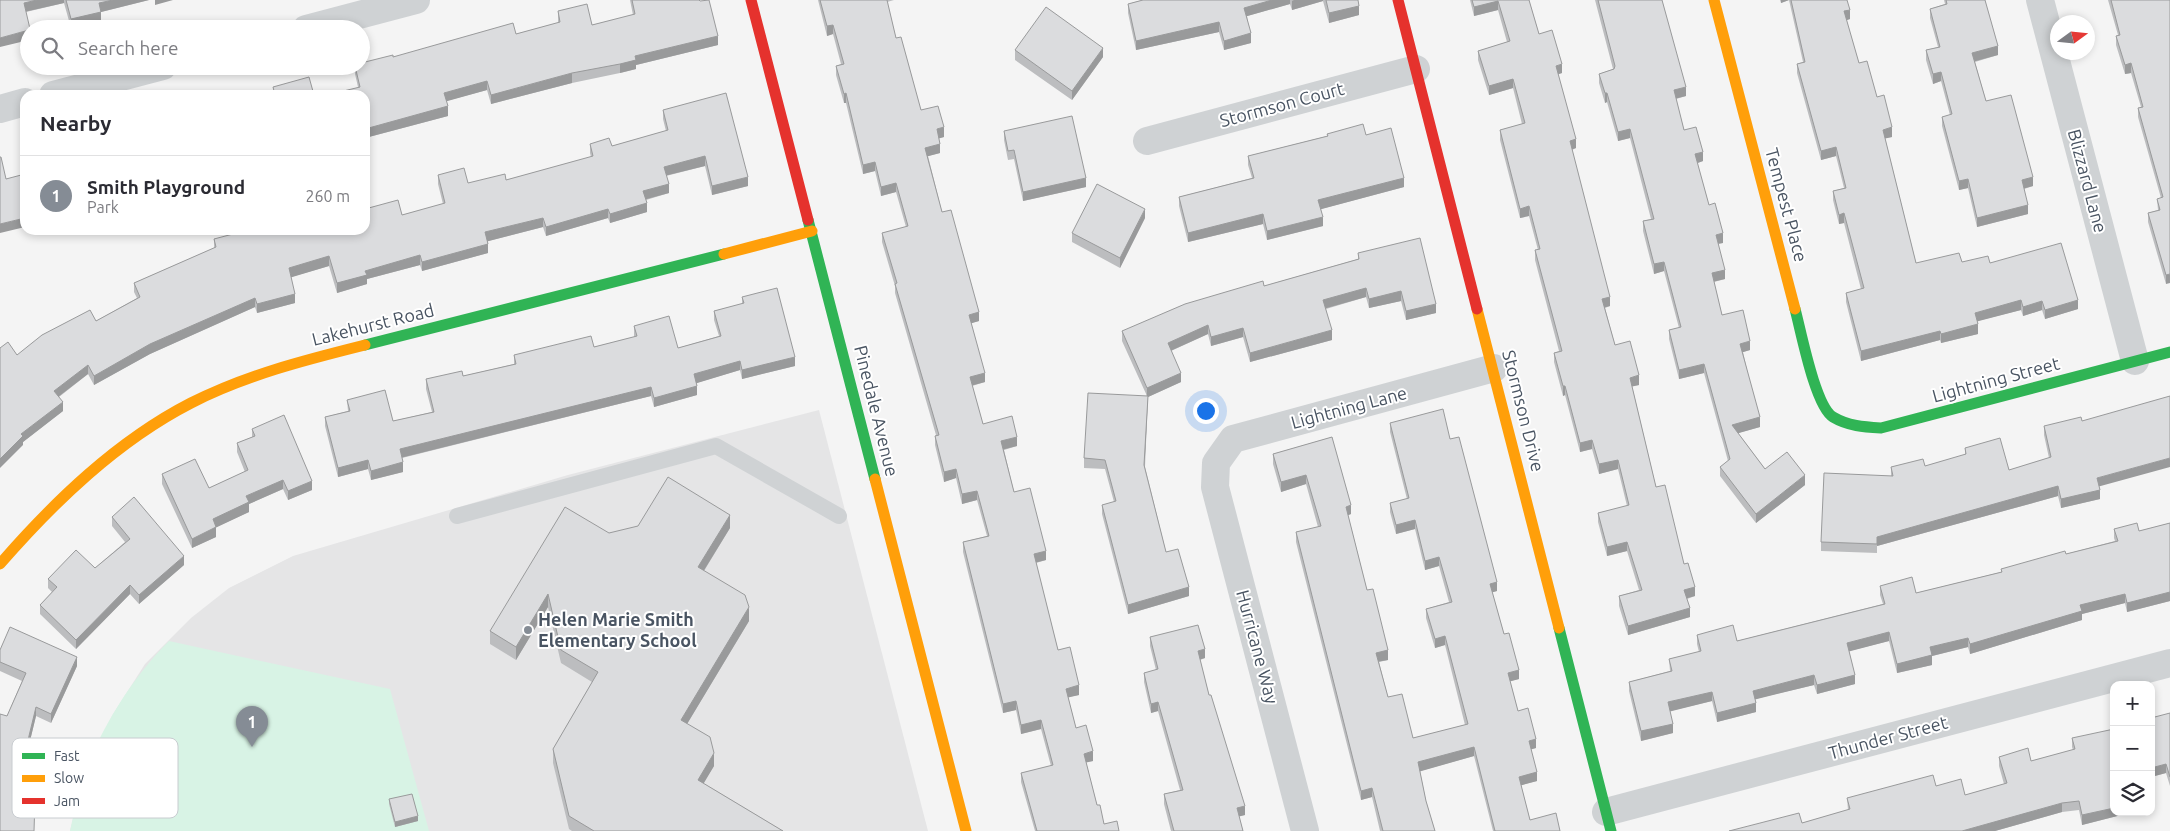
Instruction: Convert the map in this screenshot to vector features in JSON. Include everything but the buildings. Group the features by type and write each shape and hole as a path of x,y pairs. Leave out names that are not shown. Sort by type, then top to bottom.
{"street":[{"path":"340,20 416,0"},
{"name":"Pinedale Avenue","path":"751,0 966,831"},
{"name":"Stormson Drive","path":"1398,0 1609,822"},
{"name":"Tempest Place","path":"1714,0 1817,393 1831,416"},
{"name":"Blizzard Lane","path":"2040,0 2135,361"},
{"name":"Stormson Court","path":"1147,140 1416,69"},
{"path":"72,90 129,75"},
{"path":"0,109 20,103"},
{"name":"Lakehurst Road","path":"0,564 24,534 88,474 166,417 220,391 280,368 812,231"},
{"name":"Lightning Street","path":"1831,416 1854,426 1881,428 2170,352"},
{"name":"Lightning Lane","path":"1216,463 1233,439 1494,368"},
{"name":"Hurricane Way","path":"1216,463 1215,487 1305,831"},
{"name":"Thunder Street","path":"1609,822 2170,663"}],"lane":[{"path":"457,516 716,446 839,516"}],"shaded area":[{"name":"Helen Marie Smith Elementary School","path":"819,410 928,831 70,831 73,818 178,818 178,738 102,738 112,716 145,664 191,618 229,588 293,556 568,475"}],"green space":[{"path":"169,641 390,689 429,831 70,831 73,818 178,818 178,738 100,738 118,705 155,656"}],"traffic: fast":[{"path":"808,220 875,479"},
{"path":"365,345 724,254"},
{"path":"1795,309 1815,384 1826,410 1839,420 1862,426 1881,428 2170,352"},
{"path":"1559,628 1611,831"}],"traffic: slow":[{"path":"1714,0 1795,309"},
{"path":"724,254 812,231"},
{"path":"1477,309 1559,628"},
{"path":"0,564 42,518 88,475 112,454 164,418 212,393 254,376 365,345"},
{"path":"875,479 966,831"}],"traffic: jam":[{"path":"751,0 808,220"},
{"path":"1398,0 1477,309"}],"place":[{"name":"Helen Marie Smith Elementary School","path":"528,630"},
{"name":"Smith Playground","path":"252,747"}]}
